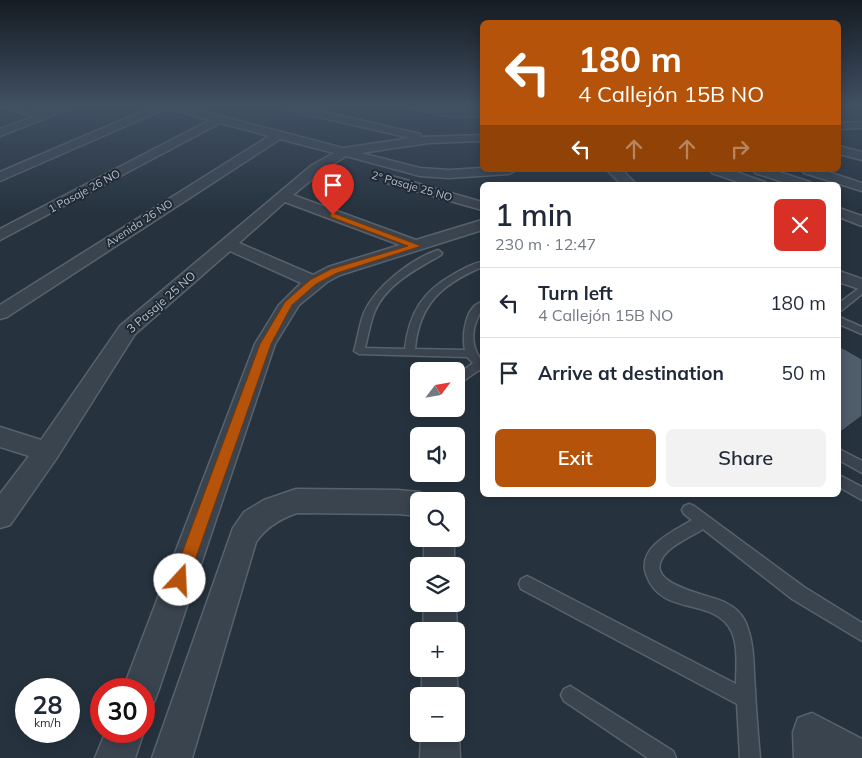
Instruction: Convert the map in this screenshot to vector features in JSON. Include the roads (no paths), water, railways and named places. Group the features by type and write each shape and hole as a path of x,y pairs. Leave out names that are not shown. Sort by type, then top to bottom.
{"street":[{"path":"45,144 51,141"},
{"path":"0,177 82,141"},
{"name":"1 Pasaje 26 NO","path":"0,235 177,141"},
{"name":"Avenida 26 NO","path":"0,312 267,141"},
{"path":"297,141 347,162 420,172 449,174 480,172"},
{"path":"347,162 421,141"},
{"path":"841,151 862,156"},
{"name":"3 Pasaje 25 NO","path":"0,516 9,497 47,452 128,330 317,168 347,162"},
{"path":"616,172 627,182"},
{"path":"723,172 751,182"},
{"path":"766,172 796,182"},
{"path":"816,172 862,186"},
{"name":"2° Pasaje 25 NO","path":"380,176 480,205"},
{"path":"284,197 427,250"},
{"path":"841,213 862,221"},
{"path":"144,678 265,344 288,304 313,282 334,271 427,250 480,226"},
{"path":"228,244 313,282"},
{"path":"841,277 862,287"},
{"path":"0,437 47,452"},
{"path":"172,758 243,537 254,521 274,509 296,501 410,503"},
{"path":"440,742 440,758"},
{"path":"116,758 121,743"},
{"path":"813,745 857,758"}],"lane":[{"path":"427,250 378,299 370,312 360,351 470,354"},
{"path":"410,351 414,324 429,297 454,277 480,265"},
{"path":"841,306 862,287"},
{"path":"480,307 475,312 468,334 470,354 480,364"},
{"path":"841,321 862,330"},
{"path":"465,376 480,366"},
{"path":"841,455 862,468"},
{"path":"841,481 862,494"},
{"path":"750,758 743,644 738,626 728,613 715,605 680,597 662,585 654,573 653,559 663,546 696,515 798,593 862,634"},
{"path":"527,584 746,699"},
{"path":"570,695 666,758"}]}
